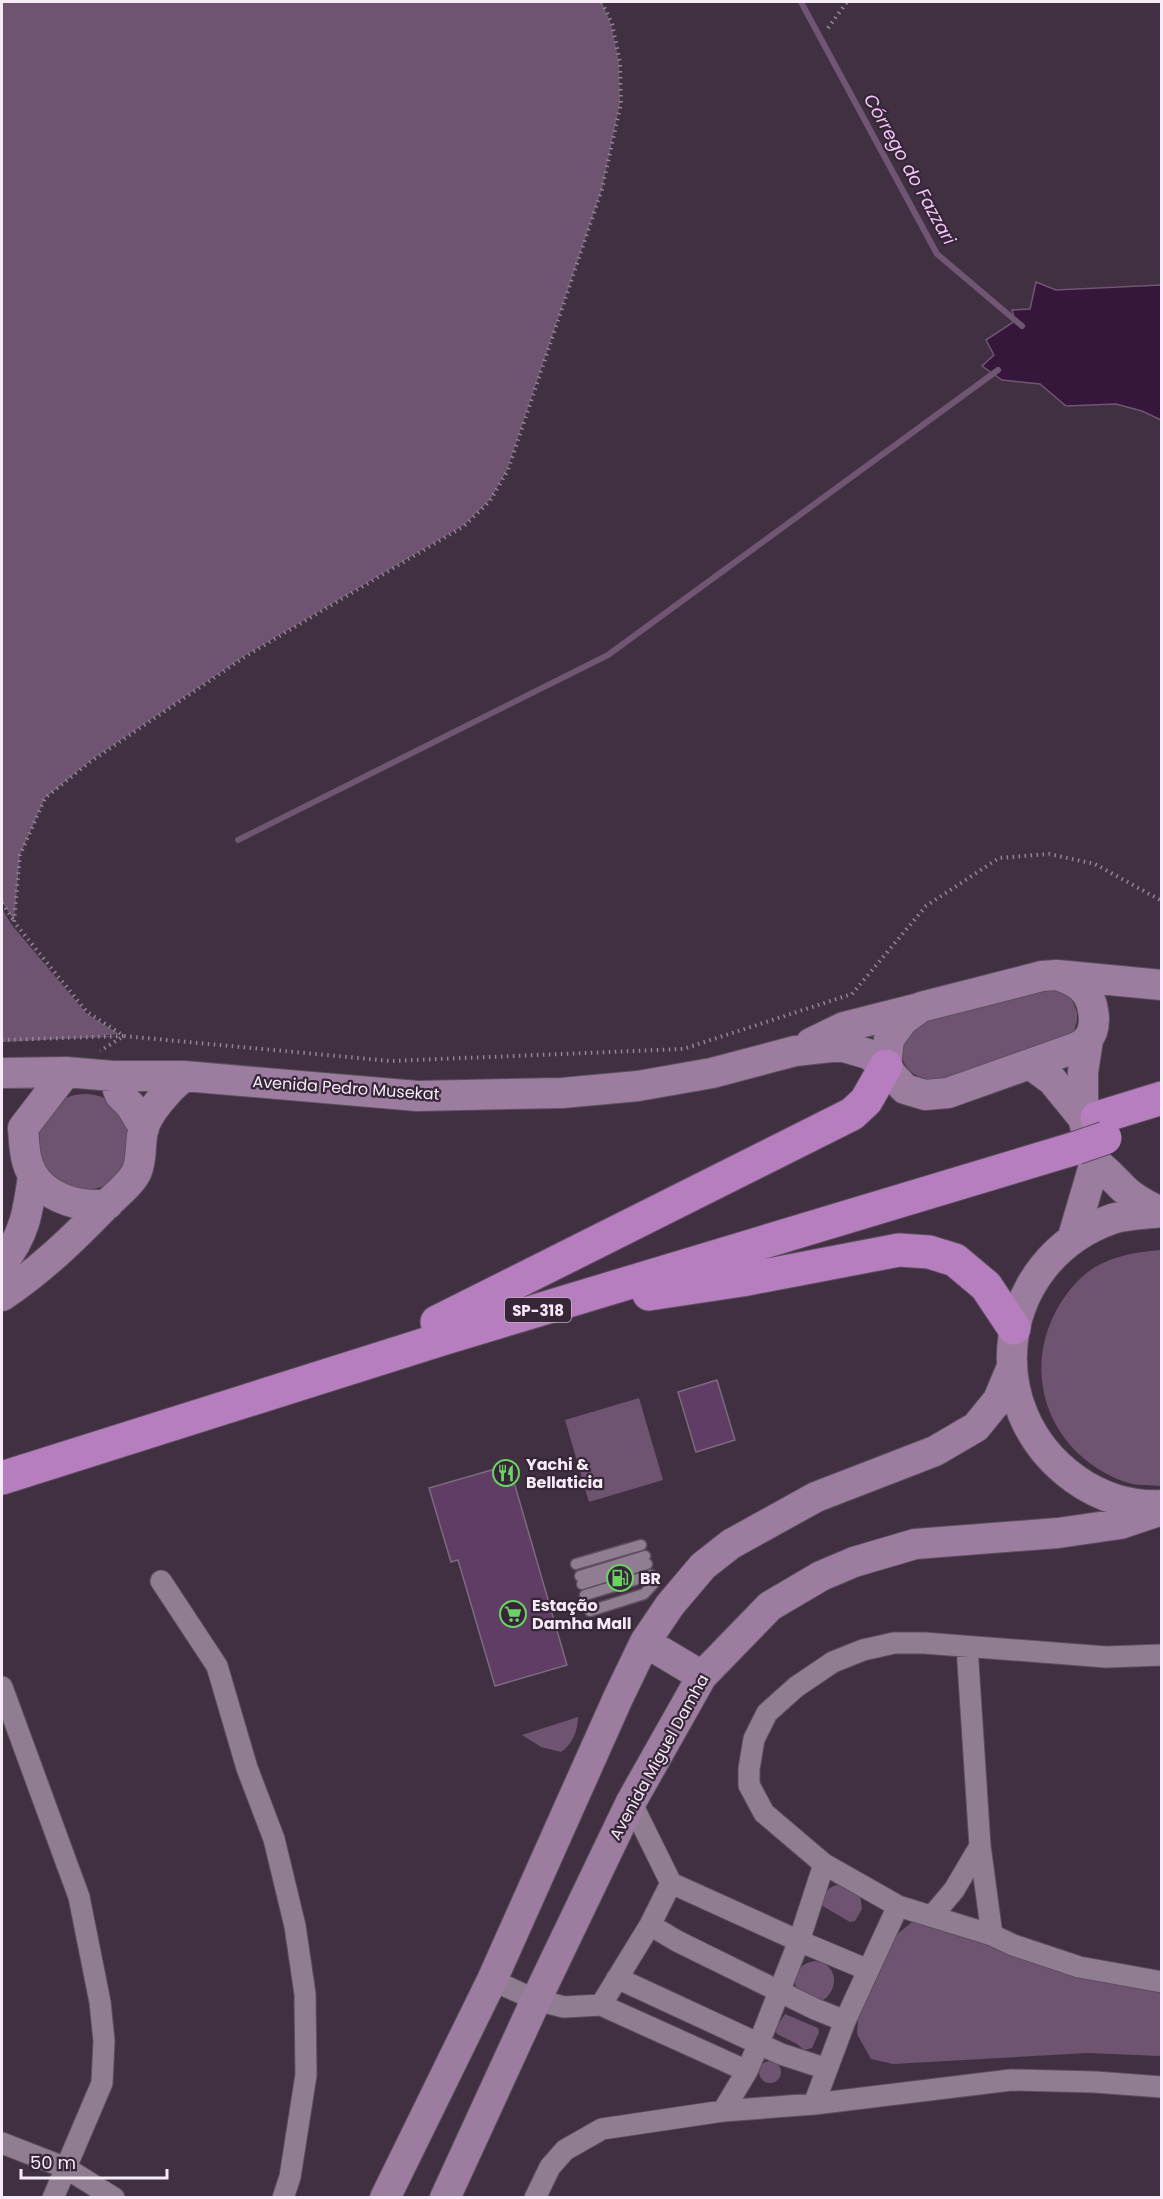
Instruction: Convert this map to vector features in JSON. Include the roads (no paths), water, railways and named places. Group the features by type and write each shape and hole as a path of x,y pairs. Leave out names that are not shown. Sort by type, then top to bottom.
{"highway":[{"path":"440,1331 852,1114 866,1101 886,1066"},
{"name":"SP-318","path":"1088,1135 1161,1098"},
{"name":"SP-318","path":"2,1460 440,1331 1088,1135 1161,1121"},
{"path":"440,1331 572,1306 742,1280 899,1250 929,1252 955,1260 986,1286 1014,1328"},
{"name":"SP-318","path":"2,1478 440,1331"}],"street":[{"name":"Avenida Pedro Musekat","path":"795,1051 844,1027 1042,976 1057,975 1161,985"},
{"path":"1057,975 1083,988 1094,1014 1083,1072 1088,1135 1072,1240"},
{"path":"921,1007 903,1020 889,1039 886,1066 905,1089 926,1095 948,1093 1075,1048 1088,1040"},
{"name":"Avenida Pedro Musekat","path":"2,1073 66,1072 113,1076 184,1076 417,1096 562,1093 638,1086 712,1073 795,1051 844,1047 868,1054 886,1066"},
{"path":"1030,1064 1052,1080 1109,1172 1124,1189 1146,1205 1161,1212"},
{"path":"2,1263 15,1244 26,1220 30,1169 23,1128 66,1072"},
{"path":"113,1076 120,1095 131,1106 144,1128"},
{"path":"2,1296 55,1257 108,1204 136,1171 144,1128 150,1113 169,1089 184,1076"},
{"path":"2,1129 7,1131 41,1187 71,1202 92,1206 108,1204"},
{"path":"1161,1212 1113,1219 1072,1240 1049,1260 1027,1292 1014,1328 1011,1369 1018,1406 1035,1439 1059,1467 1088,1489 1123,1502 1161,1505"},
{"path":"385,2198 492,1980 618,1698 645,1642 670,1605 703,1566 731,1544 816,1497 935,1452 976,1427 998,1400 1011,1369"},
{"name":"Avenida Miguel Damha","path":"445,2198 536,2000 631,1802 702,1676 770,1606 821,1576 854,1562 915,1544 1058,1533 1120,1524 1161,1510"},
{"path":"161,1581 217,1666 247,1768 274,1839 295,1926 305,1994 306,2075 290,2177 283,2198"},
{"path":"645,1642 702,1676"},
{"path":"1161,1655 1106,1657 924,1642 894,1643 863,1650 833,1662 796,1687 767,1713 754,1739 748,1769 749,1785 764,1812 824,1864 898,1906 992,1935 1013,1945 1079,1967 1161,1982"},
{"path":"967,1647 980,1846 992,1935"},
{"path":"2,1687 79,1897 100,2002 104,2041 102,2083 53,2198"},
{"path":"631,1802 671,1883 868,1970"},
{"path":"932,1916 954,1890 980,1846"},
{"path":"723,2111 747,2071 759,2043 799,1941 824,1864"},
{"path":"601,2006 650,1925 671,1883"},
{"path":"814,2104 845,2021 898,1906"},
{"path":"650,1925 677,1941 815,2009 845,2021"},
{"path":"617,1978 781,2054 826,2069"},
{"path":"492,1980 536,2000 564,2007 601,2006 747,2071"},
{"path":"535,2198 550,2167 565,2150 602,2129 723,2111 814,2104 1011,2080 1095,2082 1161,2087"},
{"path":"2,2143 66,2168 111,2197"}],"lane":[{"path":"576,1564 647,1564"},
{"path":"647,1564 582,1585 647,1564"},
{"path":"590,1611 644,1594 647,1564"}],"waterway":[{"name":"Córrego do Fazzari","path":"801,2 937,254 1022,326"},
{"path":"238,840 608,655 998,370"}],"place":[{"name":"Yachi & Bellaticia","path":"506,1473"},
{"name":"BR","path":"620,1578"},
{"name":"Estação Damha Mall","path":"513,1614"}]}
